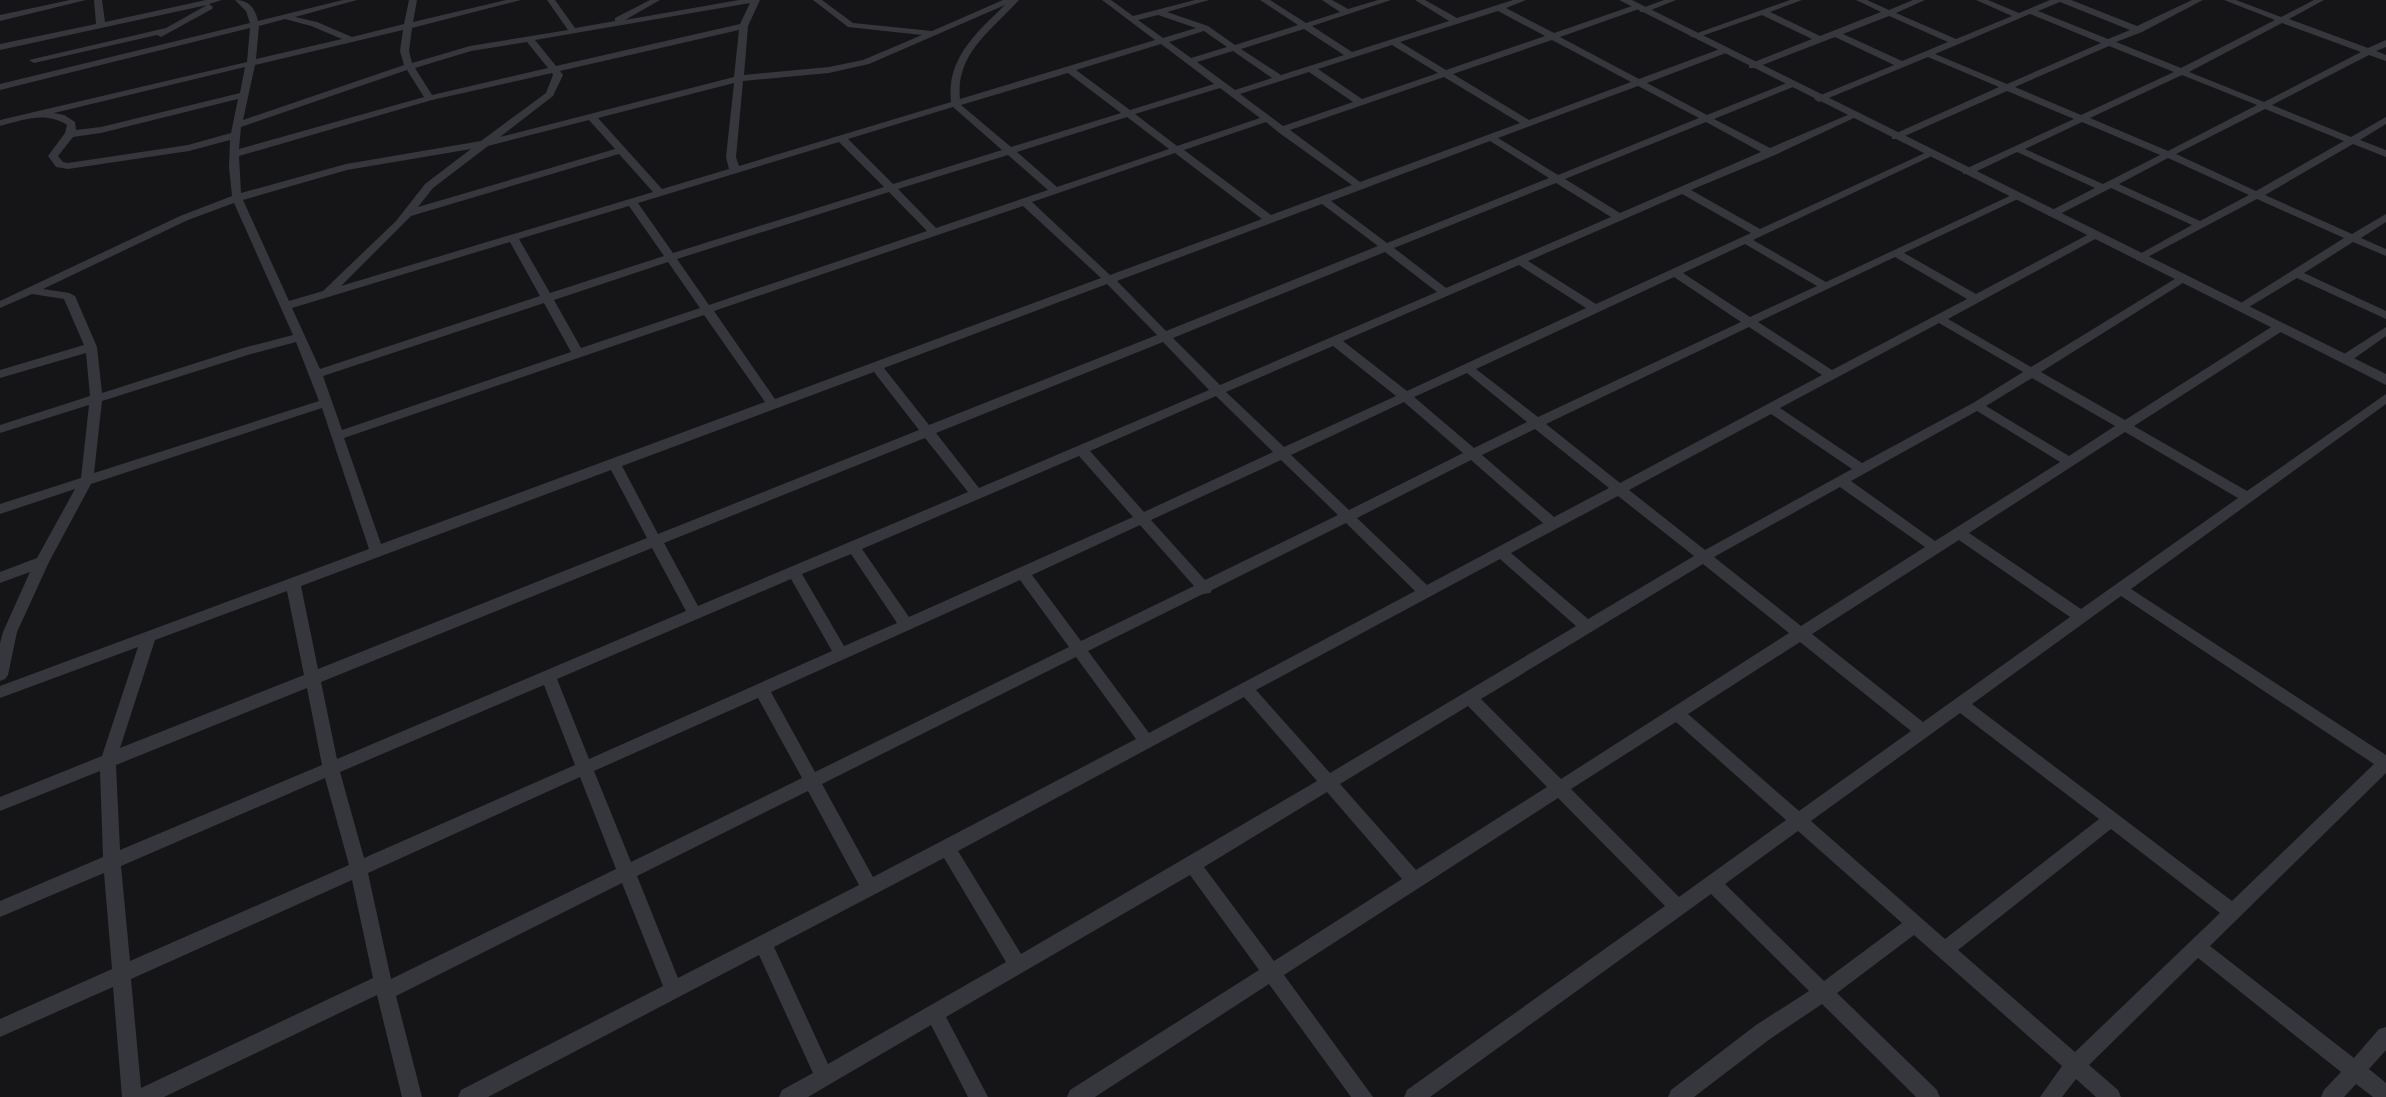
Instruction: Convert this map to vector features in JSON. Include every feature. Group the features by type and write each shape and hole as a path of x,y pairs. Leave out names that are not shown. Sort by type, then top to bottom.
{"street":[{"path":"0,18 82,0"},
{"path":"98,0 101,25"},
{"path":"0,47 219,0"},
{"path":"112,61 219,0"},
{"path":"239,0 252,14 254,27 251,61 236,130 237,198 316,374 377,552"},
{"path":"0,87 254,27 353,0"},
{"path":"413,0 402,52 408,67 430,98"},
{"path":"0,123 517,0"},
{"path":"551,0 573,31"},
{"path":"607,26 656,0"},
{"path":"40,113 68,120 72,124 70,134 53,156 60,165 189,148 408,67 470,49 755,0"},
{"path":"735,170 731,157 744,26 755,0"},
{"path":"817,0 851,25 936,33"},
{"path":"0,305 184,218 237,198 346,167 479,145 741,78 849,67 879,59 1013,0"},
{"path":"1013,0 959,60 952,89 956,105 1055,190"},
{"path":"1106,0 1359,186"},
{"path":"1131,19 1205,0"},
{"path":"1264,0 1352,56"},
{"path":"1326,0 1348,13"},
{"path":"1189,62 1387,0"},
{"path":"1419,0 1456,21"},
{"path":"1232,94 1518,0"},
{"path":"1624,0 2386,380"},
{"path":"1281,130 1672,0"},
{"path":"1693,36 1798,0"},
{"path":"1860,0 1956,42"},
{"path":"1752,66 1921,0"},
{"path":"1980,0 2111,44 2386,154"},
{"path":"2063,0 2139,30"},
{"path":"1895,137 2004,86 2111,44 2199,0"},
{"path":"2228,0 2386,58"},
{"path":"1967,172 2181,72 2320,0"},
{"path":"1819,99 2051,1"},
{"path":"1498,7 1771,153"},
{"path":"1158,12 1205,28 1280,79"},
{"path":"1762,12 1819,39"},
{"path":"286,18 314,24 349,38"},
{"path":"234,154 430,98 744,26"},
{"path":"286,306 1205,28"},
{"path":"34,60 167,30"},
{"path":"1835,33 1902,65"},
{"path":"326,294 407,214 429,186 550,94 558,80 556,71 529,38"},
{"path":"32,40 35,80"},
{"path":"1393,42 1529,124"},
{"path":"2052,214 2171,156 2386,43"},
{"path":"0,692 1723,51"},
{"path":"1928,54 2171,156 2386,253"},
{"path":"1311,69 1361,103"},
{"path":"1070,70 1270,220"},
{"path":"316,374 545,297 1219,85"},
{"path":"0,804 1790,85"},
{"path":"70,134 114,127 245,94"},
{"path":"590,115 659,192"},
{"path":"0,909 1081,450 1853,116"},
{"path":"337,436 1266,119"},
{"path":"2140,258 2354,141 2386,120"},
{"path":"1491,138 1621,218"},
{"path":"843,140 934,232"},
{"path":"2018,149 2200,225"},
{"path":"407,214 622,150"},
{"path":"0,1028 1023,573 1931,154"},
{"path":"1685,191 1759,233"},
{"path":"143,1097 626,874 1536,423 2016,196"},
{"path":"1023,200 1110,281 1425,592"},
{"path":"1323,200 1445,292"},
{"path":"631,201 774,406"},
{"path":"2240,308 2386,217"},
{"path":"468,1097 947,848 2095,235"},
{"path":"512,236 578,353"},
{"path":"1745,240 1827,287"},
{"path":"1897,254 1976,299"},
{"path":"1520,260 1595,309"},
{"path":"1675,273 1830,375"},
{"path":"2296,273 2386,315"},
{"path":"789,1097 1192,865 1705,556 1977,406 2182,279"},
{"path":"0,675 10,632 42,562 87,480 96,397 91,347 69,296 31,291"},
{"path":"1940,319 2245,496"},
{"path":"1077,1097 2280,327"},
{"path":"2345,359 2384,335"},
{"path":"0,429 96,397 301,337"},
{"path":"1335,341 1405,396 1553,524"},
{"path":"0,374 91,347"},
{"path":"877,368 976,493"},
{"path":"1469,369 1922,731"},
{"path":"1414,1097 2121,589 2245,496 2386,398"},
{"path":"0,509 325,403"},
{"path":"1977,406 2070,462"},
{"path":"1771,408 1861,469"},
{"path":"1081,450 1144,516 1205,589"},
{"path":"614,464 694,613"},
{"path":"1841,481 1936,548"},
{"path":"1959,533 2081,617"},
{"path":"853,546 906,625"},
{"path":"1501,552 1588,628"},
{"path":"0,578 42,562"},
{"path":"793,571 841,654"},
{"path":"1023,573 1145,740"},
{"path":"293,583 331,769 358,868 412,1097"},
{"path":"2050,1097 2075,1065 2386,763 2121,589"},
{"path":"132,1097 112,862 108,762 149,637"},
{"path":"548,676 673,989"},
{"path":"1245,688 1414,880"},
{"path":"762,690 870,888"},
{"path":"1471,699 1678,908"},
{"path":"1960,704 2234,913"},
{"path":"1677,714 2111,1097"},
{"path":"1944,950 2112,819"},
{"path":"947,848 1018,966"},
{"path":"1192,865 1363,1097"},
{"path":"1712,883 1930,1097"},
{"path":"1678,1097 1915,924"},
{"path":"763,944 824,1076"},
{"path":"2198,947 2386,1095"},
{"path":"935,1014 978,1097"},
{"path":"2331,1097 2386,1036"}]}
